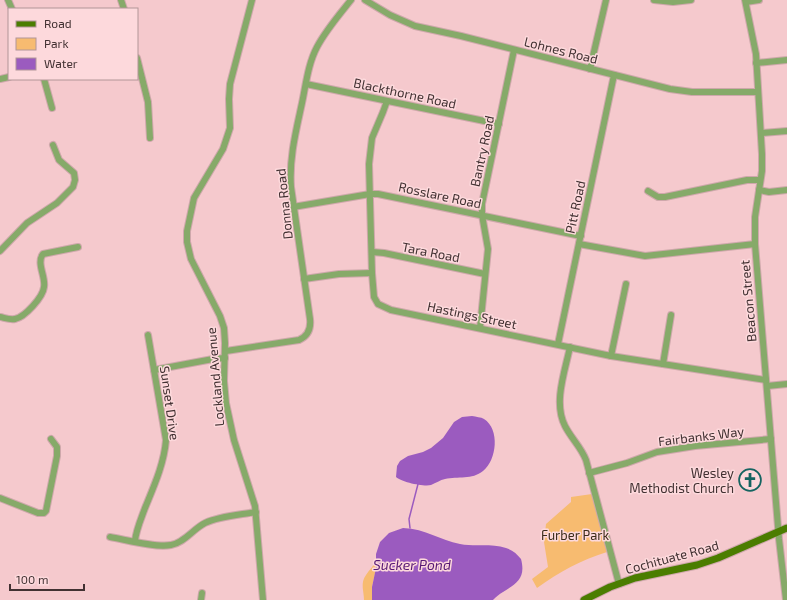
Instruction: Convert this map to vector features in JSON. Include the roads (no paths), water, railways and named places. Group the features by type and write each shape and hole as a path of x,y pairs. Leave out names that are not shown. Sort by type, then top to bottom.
{"main road":[{"name":"Cochituate Road","path":"584,600 619,584 643,576 713,560 737,551 787,528"}],"street":[{"name":"Lockland Avenue","path":"252,0 230,84 229,99 231,122 228,135 223,149 194,198 187,236 191,258 222,322 225,335 225,389 230,426 252,493 256,512 263,600"},
{"name":"Donna Road","path":"226,351 286,343 303,339 308,332 310,324 290,180 291,158 310,66 317,47 351,0"},
{"name":"Lohnes Road","path":"365,0 409,24 670,89 684,92 758,92"},
{"path":"590,69 606,0"},
{"path":"654,0 673,2 691,0"},
{"path":"745,1 759,0"},
{"name":"Beacon Street","path":"745,1 753,37 761,133 762,162 755,217 754,244 778,532 786,600"},
{"name":"Bantry Road","path":"480,328 488,244 482,215 482,204 514,50"},
{"path":"756,63 787,60"},
{"path":"138,62 148,102 150,138"},
{"name":"Pitt Road","path":"558,344 614,75"},
{"path":"44,80 52,108"},
{"name":"Blackthorne Road","path":"306,84 499,124"},
{"name":"Hastings Street","path":"386,101 370,145 369,164 372,273 374,297 378,304 386,309 611,356 766,383 787,384"},
{"path":"761,133 787,131"},
{"path":"0,251 27,223 57,203 73,187 75,180 74,172 59,160 53,145"},
{"path":"648,191 658,197 665,197 747,180 760,180"},
{"path":"759,190 768,192 787,190"},
{"name":"Rosslare Road","path":"293,207 370,194 383,195 581,236"},
{"path":"579,244 645,256 754,244"},
{"path":"0,317 13,319 20,317 41,296 44,282 40,262 43,254 78,247"},
{"name":"Tara Road","path":"372,252 384,253 485,274"},
{"path":"304,279 339,274 372,273"},
{"path":"611,356 626,284"},
{"path":"663,364 670,315"},
{"name":"Sunset Drive","path":"135,541 138,526 159,471 165,448 165,432 148,335"},
{"path":"570,347 560,398 560,409 565,425 584,454 619,584"},
{"path":"154,370 225,358"},
{"path":"0,498 38,513 44,513 47,508 57,456 57,447 51,439"},
{"name":"Fairbanks Way","path":"589,473 627,463 663,451 695,446 771,439"},
{"path":"110,537 172,545 210,521 256,512"},
{"path":"201,600 202,593"}],"water":[{"path":"472,416 483,418 493,430 495,445 494,452 488,466 483,471 474,476 445,479 431,485 418,485 396,477 397,466 400,461 408,456 431,448 443,438 454,422 462,417"},
{"name":"Sucker Pond","path":"403,528 419,530 460,544 495,546 508,549 515,552 521,559 521,575 516,583 493,600 372,600 372,587 376,568 376,554 380,542 389,533"}],"waterway":[{"path":"410,528 409,519 418,484"}],"place":[{"name":"Wesley Methodist Church","path":"750,480"}],"park label":[{"name":"Furber Park","path":"575,535"}]}
